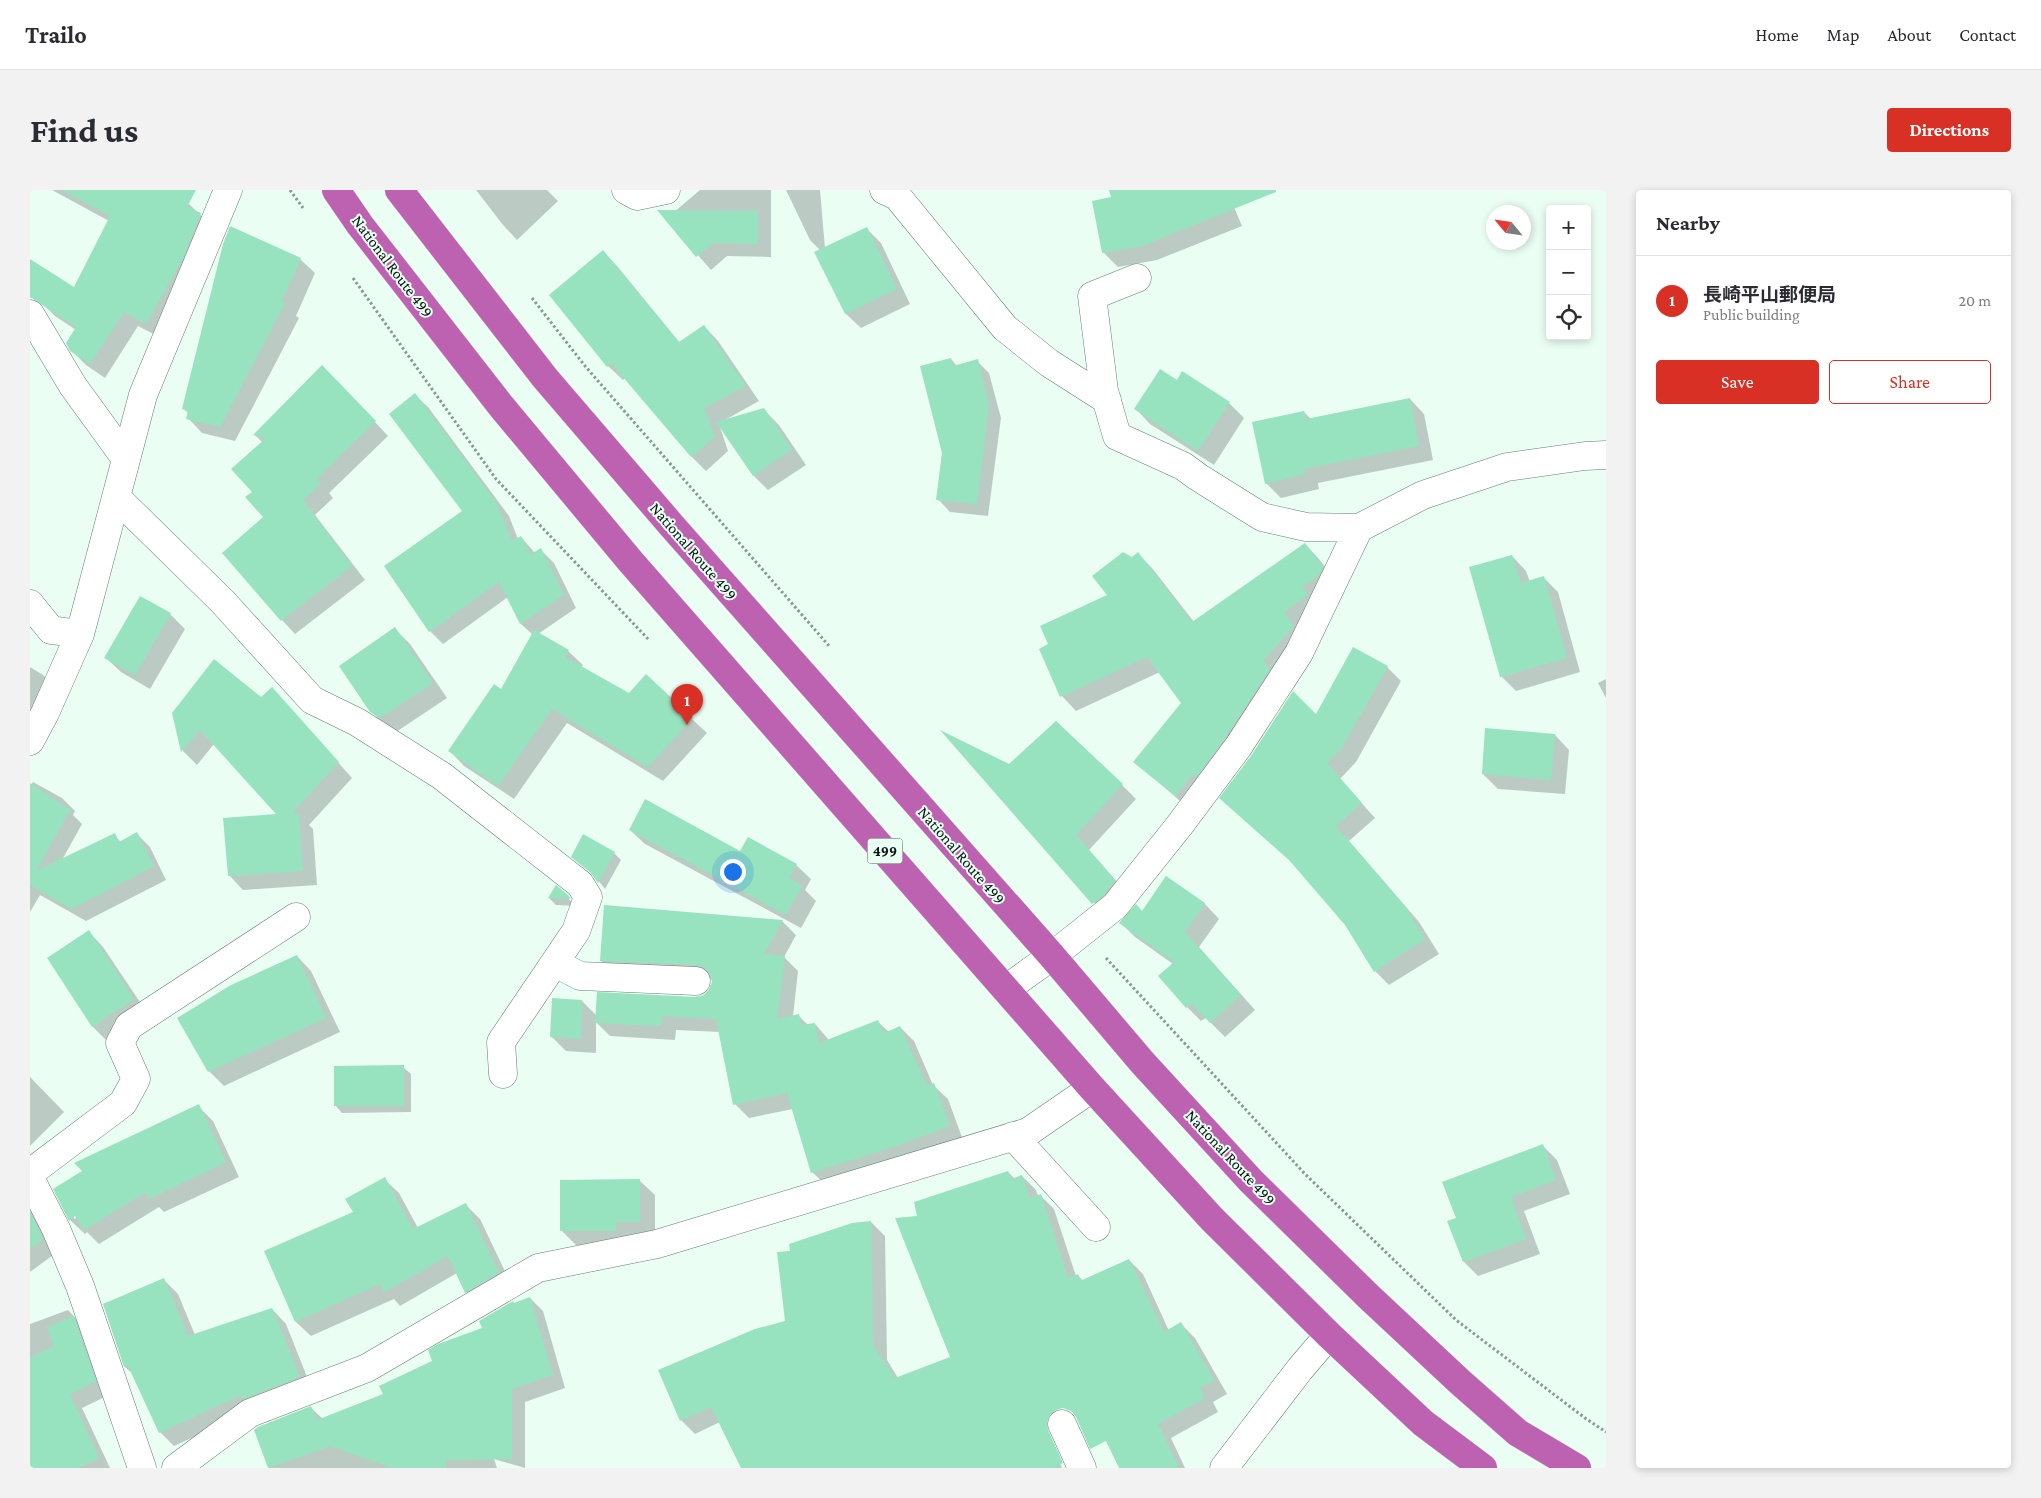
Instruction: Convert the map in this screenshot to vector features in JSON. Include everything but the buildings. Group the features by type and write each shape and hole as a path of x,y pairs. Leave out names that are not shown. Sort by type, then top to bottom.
{"highway":[{"name":"National Route 499","path":"336,190 501,406 618,547 1092,1088 1212,1219 1330,1336 1423,1423 1483,1468"},
{"name":"National Route 499","path":"399,190 551,385 678,534 1052,956 1142,1062 1251,1181 1368,1296 1460,1382 1518,1433 1577,1468"}],"street":[{"path":"30,741 80,634 143,394 228,190"},
{"path":"626,190 637,196 666,190"},
{"path":"884,190 897,196 1005,328 1050,363 1107,400"},
{"path":"1137,278 1092,296 1107,400 1117,436 1183,466 1198,478 1262,517 1306,527 1359,528 1423,495 1507,467 1585,456 1606,455"},
{"path":"30,314 73,386 126,459"},
{"path":"116,497 223,602 312,700 357,722 442,776 580,884 588,897 576,931 501,1042 503,1074"},
{"path":"1006,989 1052,956 1115,906 1179,826 1238,747 1299,653 1359,528"},
{"path":"30,604 50,630 80,634"},
{"path":"30,1173 123,1103 136,1079 120,1043 129,1026 296,917"},
{"path":"555,963 580,976 696,981"},
{"path":"176,1468 250,1414 367,1368 538,1268 657,1244 1028,1132 1092,1088"},
{"path":"1013,1136 1096,1227"},
{"path":"30,1178 56,1229 80,1286 142,1468"},
{"path":"1224,1468 1300,1370 1330,1336"},
{"path":"1062,1424 1082,1468"}],"path":[{"path":"530,297 585,366 831,648"},
{"path":"1081,932 1305,1174 1456,1320 1606,1432"}],"place":[{"name":"長崎平山郵便局","path":"687,725"}]}
